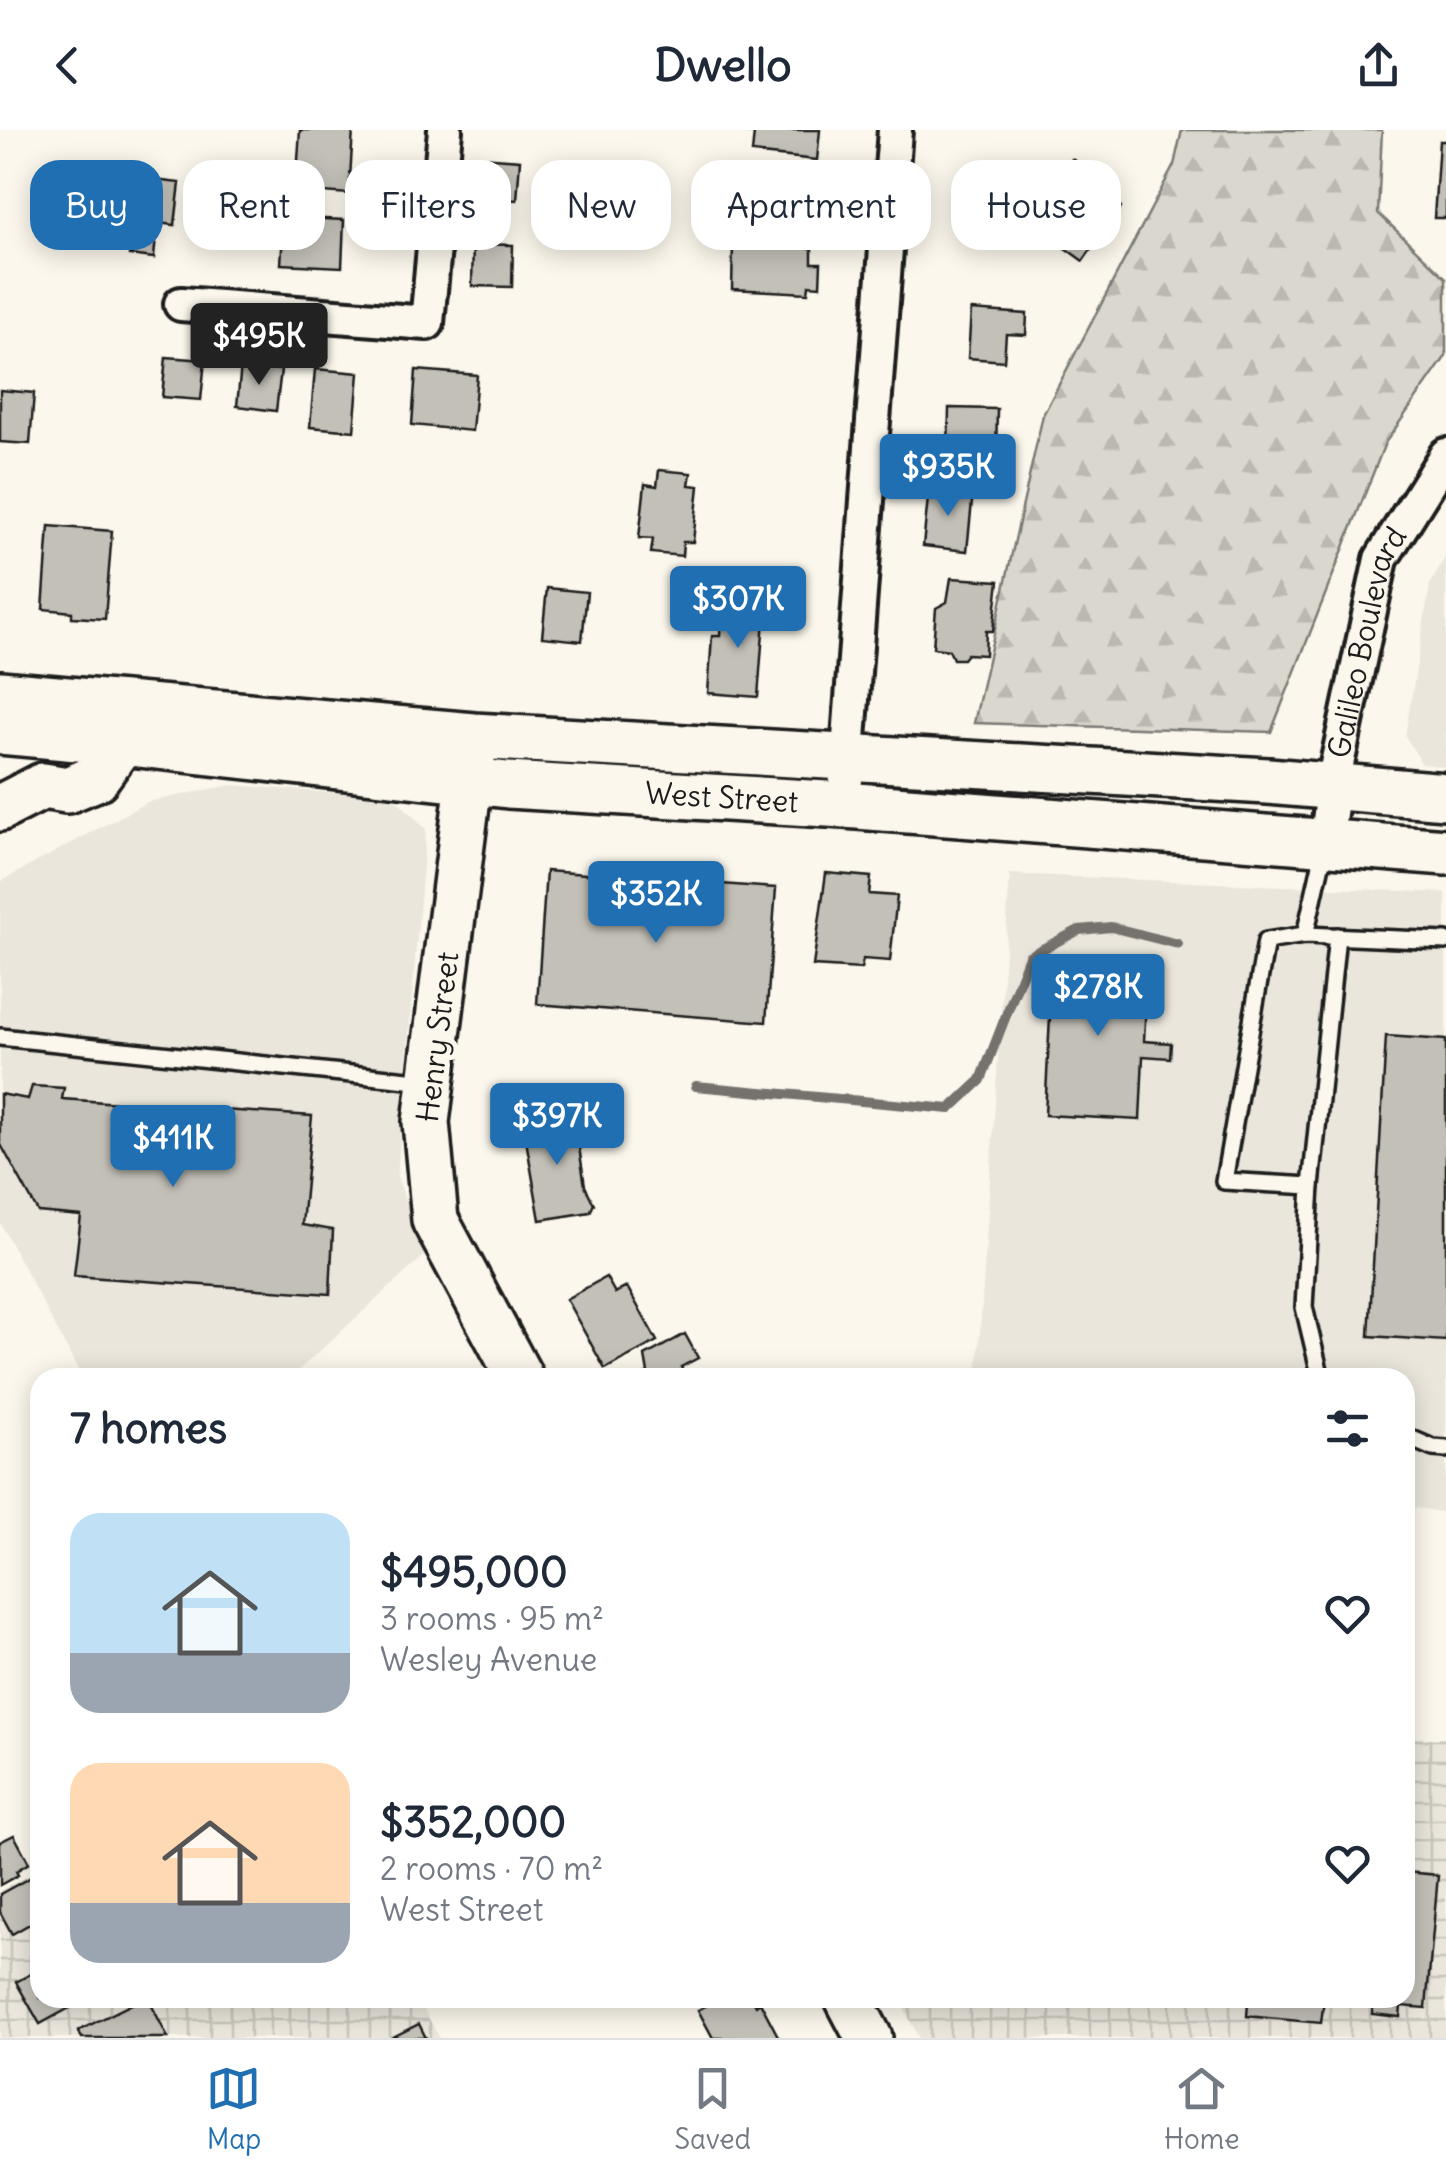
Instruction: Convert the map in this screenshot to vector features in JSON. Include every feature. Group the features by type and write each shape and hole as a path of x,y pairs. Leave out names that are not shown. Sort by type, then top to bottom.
{"main road":[{"name":"West Street","path":"0,694 125,723 471,781 844,805 1446,852"},
{"name":"West Street","path":"0,732 125,723 474,736 1446,796"},
{"path":"0,808 42,786 67,790 96,778 125,723"},
{"name":"Henry Street","path":"474,736 426,1122 435,1220 515,1368"},
{"path":"0,838 54,809 67,790"},
{"path":"853,2008 869,2038"}],"street":[{"path":"181,304 427,323 445,130"},
{"path":"844,805 896,130"},
{"name":"Galileo Boulevard","path":"1326,843 1333,788 1381,559 1446,455"}],"lane":[{"path":"1306,935 1326,843"},
{"path":"1311,1186 1224,1181 1266,941 1306,935 1446,941"},
{"path":"1319,1368 1304,1307 1311,1186 1336,936"},
{"path":"0,1037 431,1082"},
{"path":"1415,1440 1446,1449"}],"shaded area":[{"path":"1446,555 1446,767 1422,764 1405,736 1430,585"},
{"path":"231,785 376,796 398,801 426,829 397,1176 424,1256 301,1368 77,1368 0,1223 0,882 147,802"},
{"path":"1010,874 1446,893 1446,1513 1415,1508 1415,1368 978,1368"},
{"path":"1415,1738 1446,1738 1446,2038 919,2038 904,2008 1415,2008"},
{"path":"30,1875 30,2008 423,2008 440,2038 0,2038 0,1890"}],"green space":[{"path":"1182,130 1382,130 1378,213 1446,278 1446,356 1385,443 1271,732 974,723 1043,415 1174,165"}],"building":[{"path":"300,130 353,130 351,160 345,160 345,194 325,192 325,160 298,160"},
{"path":"820,130 817,160 752,153 754,133 747,133"},
{"path":"1439,141 1446,141 1446,218 1434,218"},
{"path":"480,157 520,160 517,200 511,200 511,160 480,160"},
{"path":"163,181 180,183 175,225 163,224"},
{"path":"325,219 344,220 342,267 281,264 282,250 325,250"},
{"path":"513,245 512,287 472,286 473,250 511,250"},
{"path":"130,250 155,250 154,258 129,255"},
{"path":"733,250 812,250 812,263 821,263 820,286 809,285 808,293 732,289"},
{"path":"1068,250 1091,250 1083,261"},
{"path":"971,310 1027,314 1026,335 1006,334 1004,361 968,358"},
{"path":"166,357 205,360 201,400 162,397"},
{"path":"241,365 281,370 276,411 237,406"},
{"path":"315,369 359,373 354,431 310,427"},
{"path":"416,370 477,375 472,431 412,425"},
{"path":"0,390 34,393 30,444 0,442"},
{"path":"949,408 997,409 996,455 948,454"},
{"path":"659,470 691,473 689,485 699,486 693,542 683,542 682,556 651,553 653,539 639,538 645,484 657,486"},
{"path":"929,488 973,492 967,551 923,546"},
{"path":"49,526 112,531 105,619 72,617 72,612 43,609"},
{"path":"951,578 999,581 993,631 986,631 985,655 967,654 963,659 953,659 949,650 933,648 936,608 947,602"},
{"path":"547,588 587,592 582,641 542,637"},
{"path":"722,603 765,606 758,697 708,693 712,636 720,636"},
{"path":"546,871 776,888 766,1022 537,1004"},
{"path":"826,873 871,877 869,894 897,896 890,961 863,959 861,969 813,966"},
{"path":"1053,957 1148,963 1144,1041 1171,1043 1170,1058 1143,1056 1140,1120 1045,1115"},
{"path":"1386,1036 1446,1040 1446,1341 1369,1336"},
{"path":"32,1086 64,1088 62,1099 312,1116 302,1225 333,1230 330,1294 74,1276 81,1216 38,1212 0,1143 0,1094 28,1099"},
{"path":"574,1114 585,1186 594,1204 590,1212 540,1220 523,1123"},
{"path":"606,1277 615,1293 627,1287 657,1341 604,1368 566,1299"},
{"path":"685,1334 698,1358 682,1368 647,1368 645,1356"},
{"path":"14,1835 29,1863 0,1885 0,1842"},
{"path":"1415,1873 1438,1875 1426,2008 1415,2007"},
{"path":"30,1878 30,1924 12,1934 0,1912 0,1894"},
{"path":"30,1974 30,2006 16,1982"},
{"path":"31,2008 70,2008 40,2024"},
{"path":"124,2008 153,2008 168,2038 82,2038 78,2031"},
{"path":"763,2008 779,2038 713,2038 698,2010"},
{"path":"1248,2008 1323,2008 1321,2023 1247,2016"},
{"path":"1373,2008 1401,2008 1400,2017 1372,2014"},
{"path":"419,2024 426,2038 391,2038"}],"waterway":[{"path":"696,1086 950,1109 981,1080 1029,956 1079,930 1111,927 1178,944"}]}
